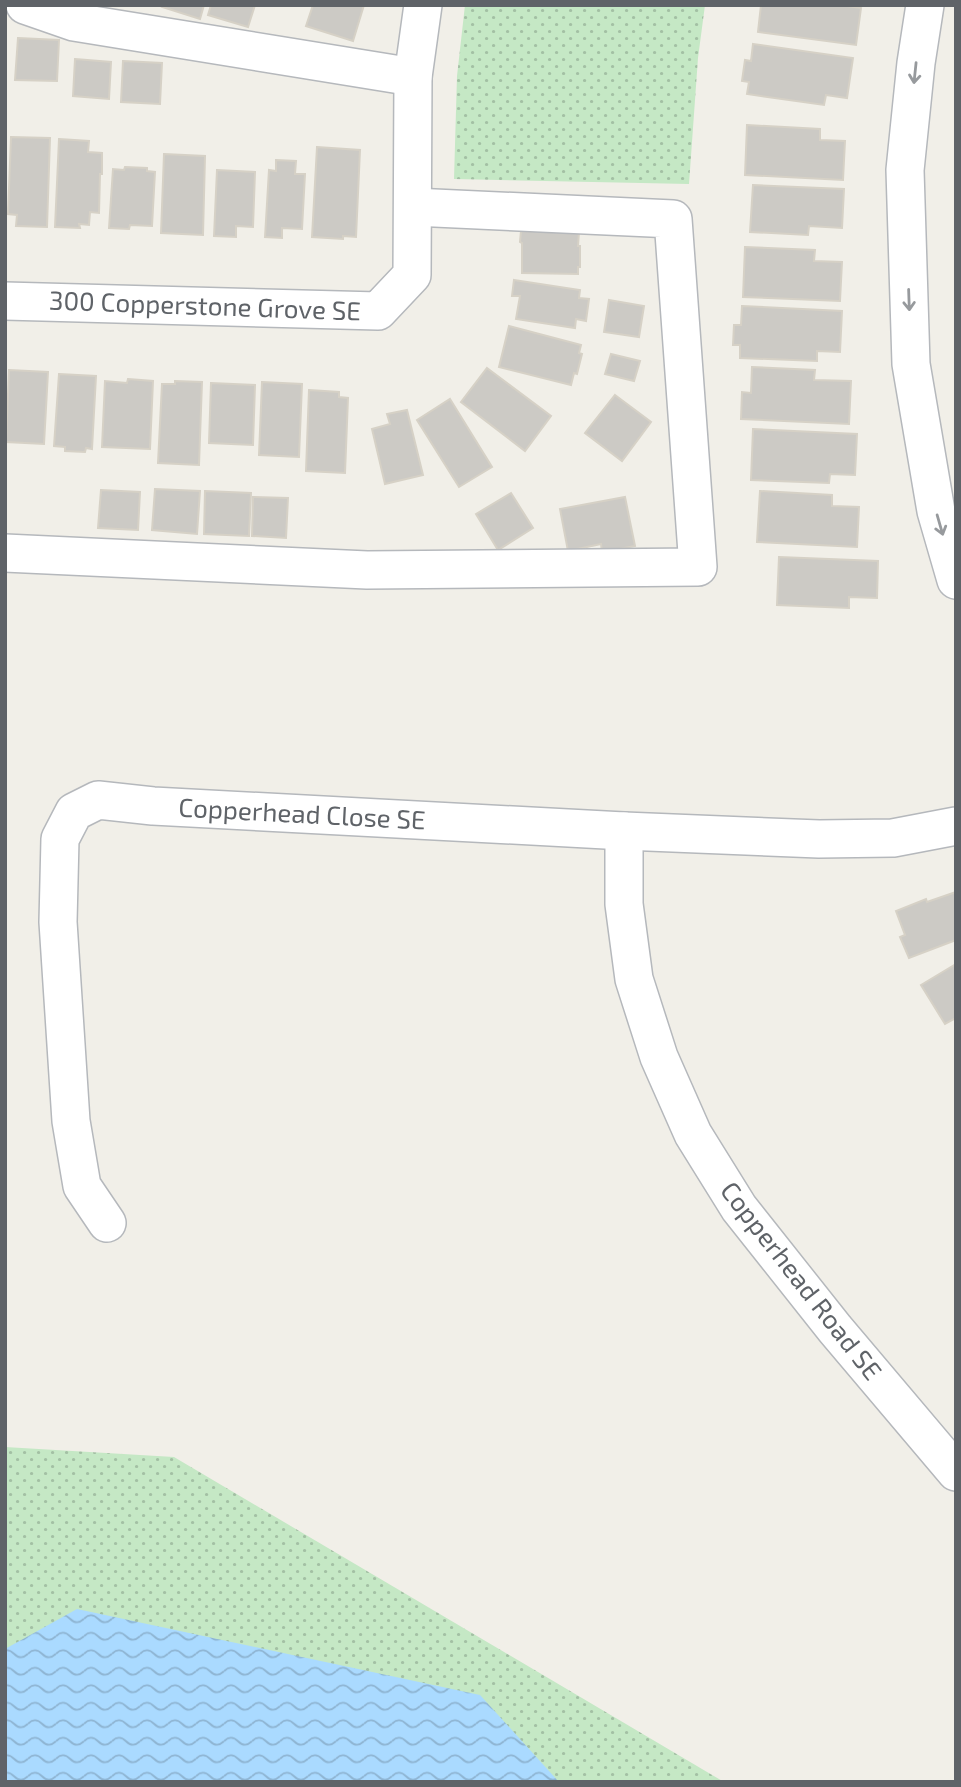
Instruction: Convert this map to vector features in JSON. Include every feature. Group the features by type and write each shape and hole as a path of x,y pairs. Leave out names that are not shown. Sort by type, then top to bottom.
{"street":[{"path":"25,5 74,22 413,77"},
{"name":"300 Copperstone Grove SE","path":"5,301 378,311 412,275 413,77 423,5"},
{"path":"925,5 905,170 911,364 936,511 956,580"},
{"path":"5,553 367,570 698,567 673,219 413,207"},
{"name":"Copperhead Close SE","path":"107,1223 82,1186 71,1121 58,922 60,839 74,812 97,800 153,806 819,839 893,838 956,826"},
{"name":"Copperhead Road SE","path":"624,831 624,904 634,979 659,1057 693,1134 739,1208 835,1329 956,1472"}],"green space":[{"path":"465,5 705,5 698,58 689,184 454,179 457,76"},
{"path":"5,1447 174,1457 724,1782 5,1782"}],"water":[{"path":"77,1609 480,1695 559,1782 5,1782 5,1649"}],"building":[{"path":"204,5 200,19 162,7"},
{"path":"211,5 255,5 248,27 208,15"},
{"path":"313,5 364,5 353,41 306,26"},
{"path":"761,5 840,5 861,8 856,45 758,32"},
{"path":"18,38 59,40 57,81 15,80"},
{"path":"753,44 853,58 847,98 826,95 824,105 747,94 749,82 742,81 745,60 751,61"},
{"path":"75,59 111,62 109,99 73,96"},
{"path":"123,61 162,63 160,104 121,102"},
{"path":"747,125 820,129 820,140 845,141 843,180 745,175"},
{"path":"11,137 50,138 47,227 16,226 17,215 8,214"},
{"path":"59,139 89,141 88,152 102,153 99,213 90,212 89,225 79,224 80,228 55,227"},
{"path":"317,147 360,150 356,237 312,237"},
{"path":"164,154 205,156 203,235 161,233"},
{"path":"276,160 296,161 295,174 305,174 302,229 282,228 282,238 265,237 269,170 276,171"},
{"path":"125,167 147,168 147,171 155,172 152,226 109,228 113,169 124,170"},
{"path":"217,170 255,172 253,227 236,226 236,237 214,236"},
{"path":"753,185 844,189 842,228 809,226 808,235 750,232"},
{"path":"521,231 579,232 578,274 522,273"},
{"path":"745,247 815,250 814,261 842,262 840,301 743,297"},
{"path":"514,280 580,290 579,298 589,299 586,321 576,319 575,328 516,319 520,296 512,296"},
{"path":"609,300 644,306 639,337 604,332"},
{"path":"742,306 842,311 840,352 817,351 817,361 740,358 740,345 733,345 734,325 741,325"},
{"path":"509,326 581,345 579,353 582,354 577,374 574,373 571,385 499,367"},
{"path":"611,354 640,361 634,381 605,374"},
{"path":"752,367 815,370 814,380 851,381 849,424 741,419 742,392 751,393"},
{"path":"487,368 551,416 525,451 461,402"},
{"path":"9,370 48,372 44,444 6,442"},
{"path":"59,374 96,376 92,449 86,448 85,452 65,451 65,447 54,446"},
{"path":"128,379 153,381 150,449 102,447 105,381 127,383"},
{"path":"175,381 202,382 199,465 158,463 162,384 175,384"},
{"path":"262,382 302,384 299,457 259,455"},
{"path":"211,383 255,385 253,445 209,443"},
{"path":"309,390 339,392 339,397 348,398 345,473 306,471"},
{"path":"615,395 651,422 622,461 585,433"},
{"path":"450,399 492,467 459,487 417,420"},
{"path":"407,410 423,475 385,484 372,429 390,424 387,414"},
{"path":"753,429 857,434 855,475 830,474 829,483 751,480"},
{"path":"155,489 200,491 197,534 152,530"},
{"path":"101,490 140,492 138,530 98,528"},
{"path":"205,491 251,493 249,536 204,534"},
{"path":"760,491 832,495 832,506 859,507 857,547 757,542"},
{"path":"511,493 533,528 498,550 476,514"},
{"path":"253,497 288,498 286,538 252,536"},
{"path":"625,497 635,546 602,552 601,544 568,551 560,509"},
{"path":"779,557 878,561 877,598 849,597 849,608 777,605"},
{"path":"956,892 956,940 909,958 900,937 905,935 896,911 926,899 927,902"},
{"path":"956,964 956,1018 945,1024 921,985"}]}
